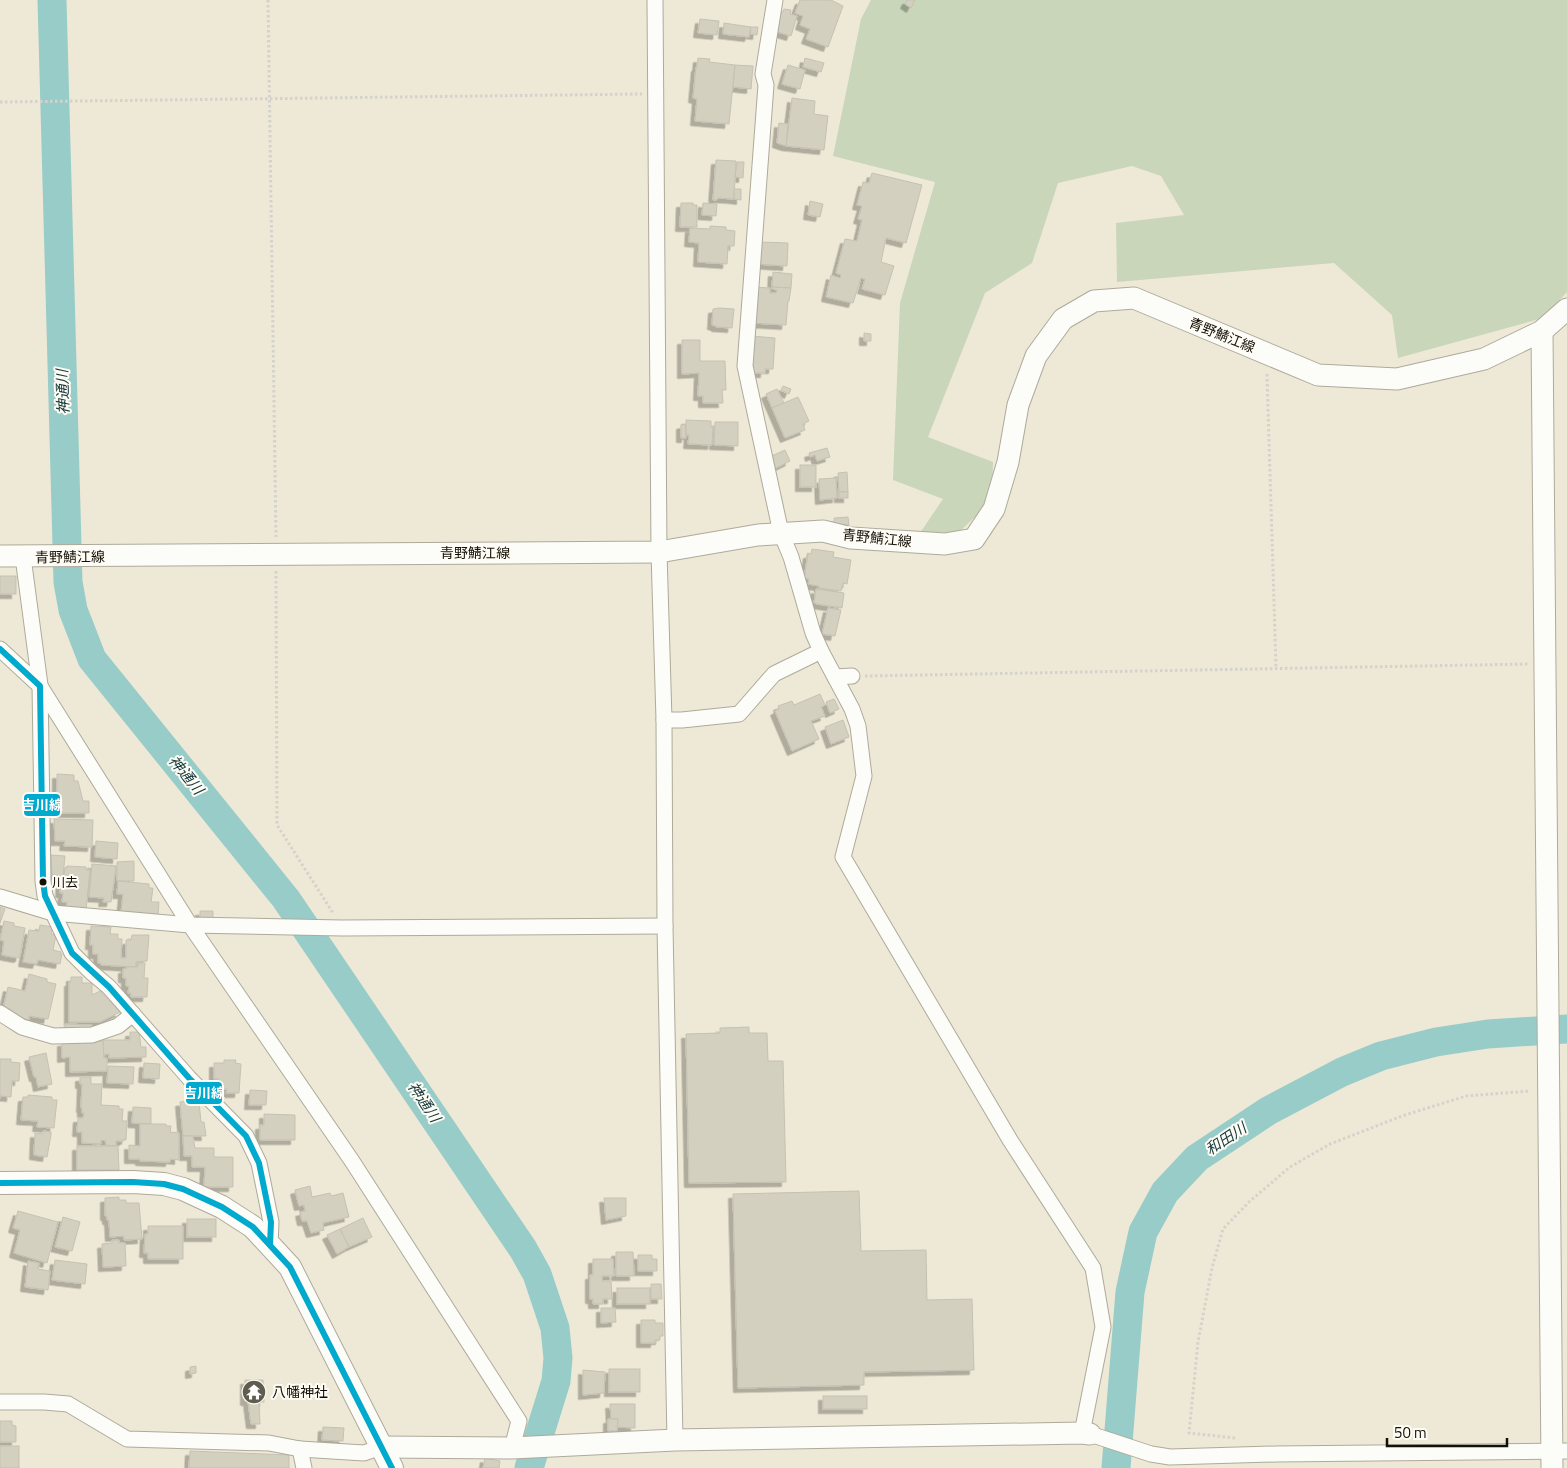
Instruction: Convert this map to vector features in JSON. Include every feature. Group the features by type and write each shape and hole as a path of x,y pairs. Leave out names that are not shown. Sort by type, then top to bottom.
{"main road":[{"path":"0,1183 132,1182 164,1184 183,1189 222,1207 253,1227 290,1267 392,1468"}],"street":[{"path":"655,0 659,552 664,720 665,926 675,1440"},
{"path":"775,0 763,74 766,85 745,366 780,533 791,557 813,633 852,708 858,726 864,776 843,857 1010,1140 1093,1268 1102,1327 1086,1433"},
{"name":"青野鯖江線","path":"0,556 659,552 758,534 823,531 851,538 945,544 974,539 994,509 1008,462 1018,405 1036,356 1063,319 1094,301 1134,298 1318,375 1397,379 1484,359 1542,331 1567,309"},
{"path":"0,1402 68,1404 127,1439 268,1443 300,1449 364,1453 381,1446 512,1448 675,1440 1086,1433 1151,1454 1170,1457 1276,1454 1557,1457 1548,1003 1542,331"},
{"path":"29,557 40,686 43,881 45,896 72,953 109,987 189,1078 246,1136 258,1163 271,1222 270,1244"},
{"path":"0,649 40,686 190,925 352,1161 519,1421 512,1448"},
{"path":"664,720 739,714 774,674 821,651"},
{"path":"835,677 852,676"},
{"path":"0,897 53,913 190,925 286,928 665,926"},
{"path":"0,1013 22,1027 53,1036 92,1035 118,1026 133,1014"},
{"path":"300,1449 304,1468"}],"path":[{"path":"268,0 276,555 277,825 337,928"},
{"path":"0,102 655,94"},
{"path":"1267,353 1276,668"},
{"path":"852,676 1546,664"},
{"path":"1243,1439 1189,1434 1198,1342 1212,1268 1223,1230 1248,1202 1290,1167 1330,1144 1402,1116 1466,1096 1530,1092"}],"green space":[{"path":"871,0 1567,0 1567,292 1543,318 1398,358 1392,315 1334,263 1117,282 1116,223 1184,215 1161,176 1132,166 1058,183 1032,263 985,293 928,437 993,462 992,501 959,532 920,533 943,499 893,480 900,303 935,182 833,156 861,19"}],"building":[{"path":"800,0 831,0 843,6 828,47 806,39 810,29 800,25 803,16 795,13"},
{"path":"907,0 915,0 911,8 905,4"},
{"path":"784,9 791,10 790,14 797,16 791,36 771,30 776,11 783,12"},
{"path":"700,19 719,21 717,35 698,33"},
{"path":"724,23 751,27 749,37 723,34"},
{"path":"751,27 758,27 757,35 750,34"},
{"path":"698,58 710,59 709,62 735,65 729,124 695,121 697,99 693,98"},
{"path":"805,58 824,63 821,72 803,67"},
{"path":"735,65 753,66 751,89 733,87"},
{"path":"788,65 805,70 800,89 782,84"},
{"path":"792,98 815,101 814,114 828,116 824,150 786,146"},
{"path":"779,123 788,124 786,146 777,143"},
{"path":"716,160 736,161 734,199 718,198 713,200"},
{"path":"737,162 744,162 743,178 735,177"},
{"path":"872,173 922,185 906,243 886,238 881,262 894,266 885,295 862,289 865,279 861,278 853,303 826,297 831,275 840,278 841,275 836,273 845,239 857,241 862,220 858,219 862,206 857,205 863,182 869,183"},
{"path":"734,189 741,189 741,200 734,199"},
{"path":"810,201 823,204 820,217 808,215"},
{"path":"681,203 697,205 697,227 680,227"},
{"path":"703,203 717,204 716,216 702,215"},
{"path":"710,226 726,227 726,230 735,231 734,246 728,246 727,264 698,262 699,243 689,242 690,228 710,229"},
{"path":"760,242 788,243 787,266 755,264"},
{"path":"773,272 792,274 791,288 772,287"},
{"path":"754,287 770,288 770,293 776,293 777,290 772,289 772,287 791,288 786,325 752,323"},
{"path":"713,309 734,309 732,328 712,325"},
{"path":"864,333 871,334 871,341 864,341"},
{"path":"751,336 775,338 773,369 765,369 765,373 750,373"},
{"path":"682,340 700,340 700,361 725,361 726,390 722,390 723,403 703,403 703,396 698,396 699,373 682,374"},
{"path":"783,386 791,389 789,394 781,390"},
{"path":"777,389 784,403 772,408 766,394"},
{"path":"798,397 809,421 803,424 805,430 785,438 772,408"},
{"path":"686,420 711,421 711,427 713,427 712,445 688,444 689,435 686,435"},
{"path":"715,422 738,422 738,446 714,445"},
{"path":"685,424 686,438 681,438 681,425"},
{"path":"827,448 830,457 817,461 815,455 810,457 809,453"},
{"path":"785,450 790,461 772,470 765,459"},
{"path":"800,465 816,465 816,487 800,487"},
{"path":"847,472 848,492 839,492 838,473"},
{"path":"836,478 837,498 820,500 819,479"},
{"path":"839,492 848,492 848,498 839,498"},
{"path":"848,517 849,525 834,525 834,518"},
{"path":"812,549 834,552 833,557 851,560 847,584 843,583 841,591 819,588 819,586 808,584 809,579 804,578 808,554 811,554"},
{"path":"0,576 16,576 16,594 0,594"},
{"path":"816,589 844,593 842,608 814,603"},
{"path":"828,608 841,610 835,636 822,634"},
{"path":"820,694 825,705 821,707 825,716 811,721 819,739 792,751 775,711 779,709 778,706 792,701 794,705"},
{"path":"834,699 839,709 830,713 826,702"},
{"path":"843,720 849,737 831,744 825,727"},
{"path":"57,774 74,775 74,781 78,781 83,801 89,801 89,813 57,813"},
{"path":"54,819 93,820 92,847 64,846 65,841 55,841"},
{"path":"96,841 118,843 117,859 95,857"},
{"path":"51,855 65,856 63,876 52,875"},
{"path":"134,861 134,881 117,881 117,862"},
{"path":"92,864 116,866 111,902 103,902 104,898 89,897"},
{"path":"67,866 86,867 86,870 90,870 86,910 66,908 67,902 62,902 63,893 60,893 61,881 63,882 65,867 67,868"},
{"path":"118,881 149,884 149,888 153,888 151,902 159,902 158,916 121,913 123,894 117,894"},
{"path":"0,907 5,909 0,923"},
{"path":"200,911 213,911 213,919 200,920"},
{"path":"4,921 14,923 14,926 25,928 20,957 18,958 2,955 4,941 0,940"},
{"path":"40,925 53,927 51,934 56,935 53,950 62,954 60,964 38,960 37,964 23,962 29,930 39,931"},
{"path":"91,926 111,927 110,934 118,934 118,939 122,939 121,958 126,958 126,940 131,940 132,935 149,935 147,961 136,962 136,967 101,965 101,963 98,963 98,954 93,954 93,945 90,945"},
{"path":"138,963 145,963 144,978 148,978 147,997 131,997 131,993 128,993 129,986 126,986 126,978 123,978 123,969 126,969 126,967 138,967"},
{"path":"29,974 47,979 47,982 56,984 48,1019 29,1016 29,1020 10,1015 3,1009 8,987 25,991"},
{"path":"71,977 82,977 82,983 92,983 92,995 100,991 120,1012 100,1022 69,1022 69,982 71,982"},
{"path":"65,1024 92,1025 91,1031 65,1030"},
{"path":"749,1027 749,1033 767,1033 768,1061 783,1061 786,1182 689,1183 686,1034 720,1033 720,1028"},
{"path":"130,1032 139,1032 141,1047 146,1047 146,1057 109,1058 109,1054 103,1055 103,1040 130,1040"},
{"path":"103,1041 104,1058 107,1058 107,1071 70,1072 70,1057 62,1058 62,1042"},
{"path":"46,1053 52,1084 38,1087 29,1057"},
{"path":"0,1059 11,1059 11,1062 20,1063 19,1081 12,1081 11,1097 0,1096"},
{"path":"224,1060 236,1060 235,1063 241,1064 239,1093 226,1093 227,1089 219,1089 219,1079 214,1079 214,1063 224,1063"},
{"path":"144,1063 160,1064 159,1079 143,1078"},
{"path":"108,1066 134,1067 133,1084 107,1083"},
{"path":"80,1077 91,1077 91,1084 102,1084 101,1105 119,1106 119,1109 123,1109 122,1121 127,1121 126,1140 116,1141 116,1146 106,1145 106,1141 101,1140 101,1144 82,1143 82,1132 77,1132 78,1118 83,1118 84,1113 82,1113 81,1108 82,1084 80,1084"},
{"path":"250,1090 267,1091 266,1105 249,1105"},
{"path":"28,1095 52,1097 52,1100 57,1100 54,1128 37,1127 38,1121 21,1120 23,1097 28,1097"},
{"path":"196,1100 196,1103 199,1102 201,1122 204,1122 206,1136 183,1136 180,1102"},
{"path":"133,1107 151,1108 151,1124 132,1123"},
{"path":"264,1114 295,1115 295,1140 260,1140 260,1125 264,1125"},
{"path":"140,1124 166,1124 166,1126 171,1126 170,1132 179,1133 179,1160 170,1159 170,1162 129,1159 129,1145 140,1146"},
{"path":"43,1131 51,1132 47,1157 34,1155 35,1133 43,1134"},
{"path":"183,1136 193,1136 195,1148 214,1148 214,1157 233,1157 233,1187 204,1187 205,1167 192,1167 192,1156 184,1156"},
{"path":"77,1146 118,1146 119,1170 77,1170"},
{"path":"310,1186 312,1197 330,1193 331,1196 343,1193 349,1217 323,1223 324,1230 311,1233 307,1221 302,1221 300,1212 305,1211 304,1205 299,1206 295,1190"},
{"path":"859,1191 861,1251 926,1250 927,1300 972,1299 974,1370 864,1372 864,1385 738,1388 733,1194"},
{"path":"119,1197 119,1200 126,1200 126,1203 139,1203 142,1239 124,1240 124,1236 110,1237 109,1220 105,1216 105,1198"},
{"path":"604,1198 626,1198 626,1216 606,1220"},
{"path":"18,1211 58,1222 47,1263 14,1253 20,1230 13,1228"},
{"path":"63,1217 80,1222 72,1251 55,1247"},
{"path":"363,1218 372,1237 349,1247 340,1229"},
{"path":"187,1219 216,1219 216,1237 187,1237"},
{"path":"148,1226 183,1226 183,1259 148,1259 148,1253 144,1253 145,1234 148,1234"},
{"path":"340,1229 349,1247 337,1254 327,1235"},
{"path":"112,1240 119,1240 119,1243 125,1243 126,1266 103,1267 102,1244 112,1243"},
{"path":"616,1252 633,1252 634,1276 616,1276"},
{"path":"638,1255 652,1255 652,1259 657,1259 657,1271 638,1271"},
{"path":"593,1259 613,1259 614,1276 602,1276 602,1281 611,1281 612,1299 603,1299 603,1304 593,1304 593,1299 590,1299 590,1275 593,1275"},
{"path":"55,1260 87,1264 85,1284 52,1280"},
{"path":"28,1261 39,1263 38,1269 50,1271 48,1290 25,1287"},
{"path":"651,1284 661,1284 662,1299 651,1299"},
{"path":"617,1288 650,1288 650,1304 617,1304"},
{"path":"601,1308 615,1308 616,1322 601,1323"},
{"path":"641,1320 655,1320 655,1323 663,1323 663,1336 660,1336 660,1340 655,1340 655,1343 641,1343"},
{"path":"196,1366 196,1373 190,1374 190,1367"},
{"path":"609,1369 640,1369 640,1392 609,1392"},
{"path":"583,1370 605,1372 604,1393 583,1395"},
{"path":"245,1380 263,1380 264,1402 259,1402 260,1424 251,1424 248,1401 245,1401"},
{"path":"823,1396 867,1396 867,1409 823,1409"},
{"path":"610,1404 635,1404 635,1428 617,1427 618,1419 611,1419"},
{"path":"608,1419 618,1419 617,1431 608,1431"},
{"path":"0,1421 12,1421 12,1425 16,1426 16,1442 0,1442"},
{"path":"323,1427 344,1428 343,1441 322,1440"},
{"path":"0,1446 19,1446 19,1468 0,1468"},
{"path":"190,1451 289,1455 289,1468 189,1468"},
{"path":"485,1458 500,1461 499,1468 483,1468"}],"waterway":[{"name":"神通川","path":"52,0 68,582 73,610 92,659 286,899 523,1249 537,1274 555,1328 558,1358 556,1381 529,1468"},
{"name":"和田川","path":"1116,1468 1130,1292 1143,1232 1165,1192 1197,1158 1268,1111 1342,1072 1381,1056 1436,1042 1488,1034 1567,1029"}],"transit line":[{"name":"吉川線","path":"0,649 40,686 43,881 45,896 72,953 109,987 189,1078 246,1136 259,1163 271,1222 270,1245"},
{"name":"吉川線","path":"0,1183 133,1182 164,1184 183,1189 222,1207 253,1227 290,1267 392,1468"}],"place":[{"name":"川去","path":"43,882"},
{"name":"八幡神社","path":"254,1392"}]}
